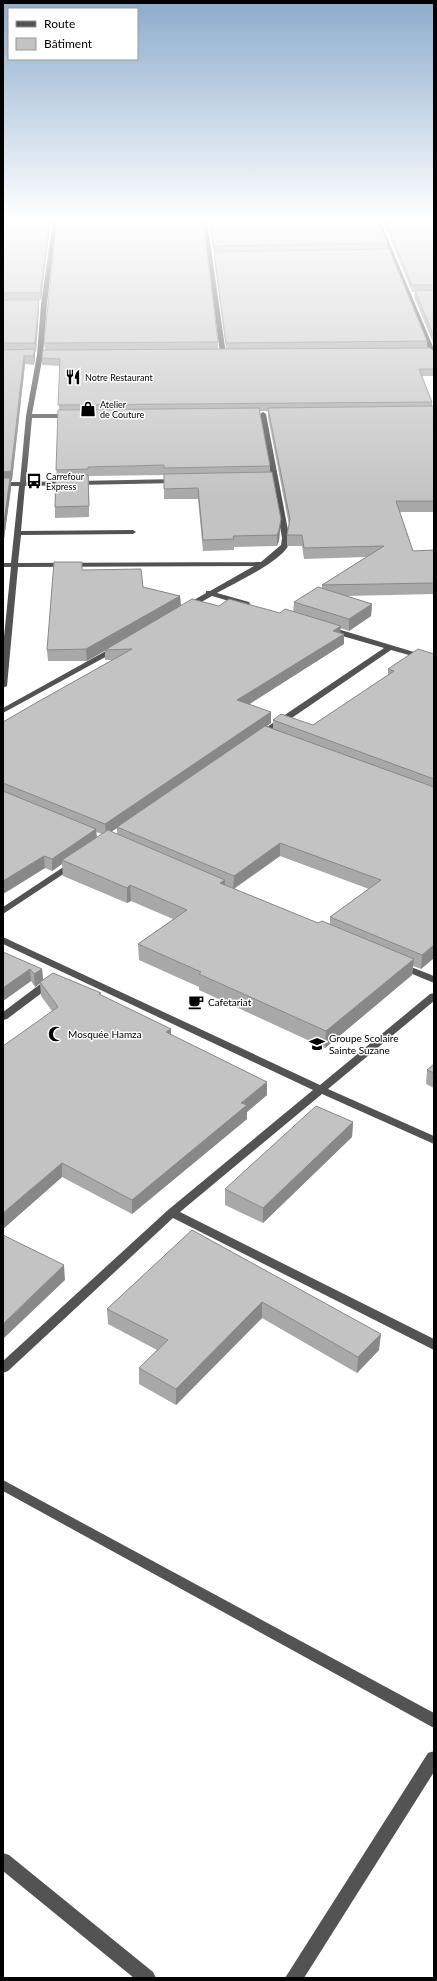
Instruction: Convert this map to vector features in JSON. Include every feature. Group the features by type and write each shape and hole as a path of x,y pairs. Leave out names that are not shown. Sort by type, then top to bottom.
{"street":[{"path":"3,686 29,416 40,355 43,312"},
{"path":"217,312 223,354"},
{"path":"417,312 433,353 426,352"},
{"path":"215,354 231,354"},
{"path":"32,355 48,355"},
{"path":"255,414 270,414"},
{"path":"177,613 209,593 262,564 277,554 285,544 285,530 263,414"},
{"path":"29,416 76,416"},
{"path":"268,479 276,479"},
{"path":"3,484 189,480"},
{"path":"17,533 133,532"},
{"path":"3,565 262,564"},
{"path":"209,593 254,607"},
{"path":"322,627 434,660"},
{"path":"3,711 63,680 124,644"},
{"path":"251,742 268,734 390,647"},
{"path":"3,911 81,858"},
{"path":"3,940 321,1090 434,1140"},
{"path":"390,962 434,980"},
{"path":"3,1017 67,970"},
{"path":"3,1368 172,1213 434,996"},
{"path":"172,1213 434,1345"},
{"path":"3,1485 434,1721"},
{"path":"294,1978 434,1758"},
{"path":"3,1860 147,1978"}],"building":[{"path":"3,312 38,312 35,343 3,343"},
{"path":"47,312 214,312 218,342 44,343"},
{"path":"222,312 415,312 427,341 226,343"},
{"path":"424,312 434,312 434,337"},
{"path":"430,348 434,352 434,369 419,369 432,402 58,405 60,359 42,358 43,350"},
{"path":"35,349 33,356 24,356 11,471 3,472 3,350"},
{"path":"434,406 434,501 396,501 413,551 434,550 434,583 322,585 384,546 304,548 302,535 287,535 290,519 268,408"},
{"path":"259,408 270,466 164,468 164,465 88,467 88,469 56,470 58,410"},
{"path":"272,472 281,519 277,535 233,536 234,539 203,540 198,488 164,489 164,474"},
{"path":"56,475 88,475 89,506 55,507"},
{"path":"3,478 10,478 3,531"},
{"path":"54,562 82,562 82,570 141,569 143,587 180,596 86,649 47,650"},
{"path":"318,587 372,604 349,619 294,602"},
{"path":"192,599 219,606 229,599 280,613 285,609 341,626 333,631 344,634 237,700 271,712 105,824 3,783 3,722 132,649 105,650"},
{"path":"418,649 434,654 434,779 273,720 281,714 313,725 394,671 388,669"},
{"path":"265,726 434,787 434,945 422,955 330,917 381,880 280,843 234,876 117,827"},
{"path":"3,791 96,829 52,859 44,856 3,881"},
{"path":"108,830 225,880 220,883 318,923 322,921 414,959 326,1031 199,974 201,972 138,944 187,910 130,885 127,888 62,860"},
{"path":"3,952 42,969 34,974 30,969 3,988"},
{"path":"53,973 101,993 99,994 171,1029 166,1032 267,1082 241,1103 247,1105 132,1200 62,1163 3,1213 3,1046 58,1007 40,982"},
{"path":"434,1064 434,1073 427,1070"},
{"path":"316,1106 353,1122 263,1208 225,1189"},
{"path":"192,1230 381,1334 358,1357 262,1302 176,1389 139,1368 168,1340 107,1309"},
{"path":"3,1235 64,1265 3,1324"}],"place":[{"name":"Notre Restaurant","path":"73,377"},
{"name":"Atelier de Couture","path":"88,409"},
{"name":"Carrefour Express","path":"34,481"},
{"name":"Cafetariat","path":"196,1002"},
{"name":"Mosquée Hamza","path":"56,1034"},
{"name":"Groupe Scolaire Sainte Suzane","path":"317,1044"}]}
